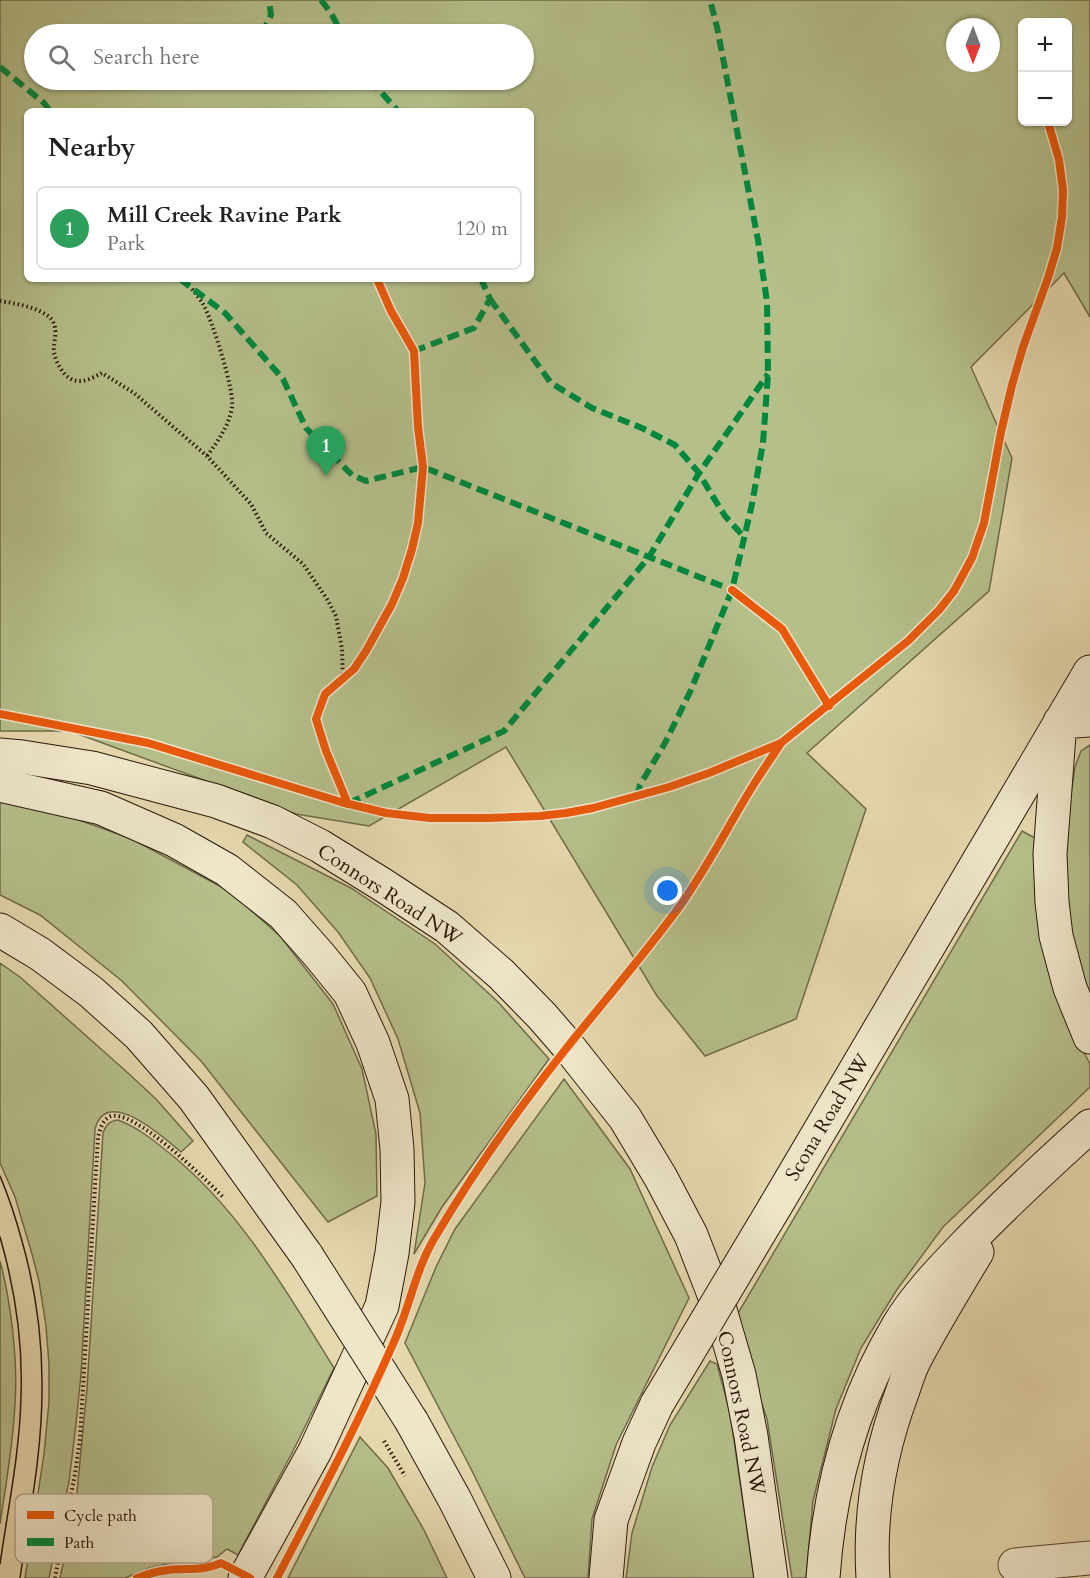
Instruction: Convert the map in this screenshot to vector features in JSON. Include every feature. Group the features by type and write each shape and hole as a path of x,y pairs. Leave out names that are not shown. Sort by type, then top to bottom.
{"main road":[{"name":"Scona Road NW","path":"606,1578 611,1520 639,1443 657,1404 776,1205 1075,721 1090,672"},
{"path":"1075,721 1050,854 1052,902 1056,936 1070,988 1090,1037"},
{"name":"Connors Road NW","path":"0,755 92,768 216,801 273,822 320,846 447,927 501,974 542,1016 625,1118 661,1178 691,1235 720,1310 739,1375 752,1436 771,1578"},
{"path":"0,785 101,808 174,840 227,870 283,914 350,993 373,1043 392,1099 397,1149 398,1202 392,1253 382,1306 315,1451 245,1578"},
{"path":"0,930 40,954 91,992 139,1035 194,1098 307,1256 412,1422 494,1578"},
{"path":"823,1578 826,1540 834,1492 851,1427 865,1392 898,1325 949,1262 1003,1206 1090,1126"},
{"path":"873,1578 872,1527 876,1494 896,1410 914,1361 1003,1206"},
{"path":"1015,1565 1090,1558"}],"path":[{"path":"192,289 204,305 216,337 233,405 223,434 207,456"},
{"path":"0,301 30,307 51,318 56,328 54,352 59,368 66,375 79,381 102,373 134,393 207,456 251,504 266,533 303,564 336,616 342,649 343,680"},
{"path":"334,687 354,669"},
{"path":"71,1494 80,1438 98,1137 102,1124 109,1117 116,1116 133,1121 184,1159 224,1199"},
{"path":"55,1578 58,1563"}],"green space":[{"path":"0,0 1090,0 1090,317 1064,273 971,367 1012,458 989,591 807,753 866,809 796,1019 705,1056 657,996 506,747 369,826 296,814 70,731 0,731"},
{"path":"1090,745 1090,1000 1077,961 1066,904 1064,842 1075,767 1081,751"},
{"path":"0,801 65,815 132,839 229,891 280,936 333,1004 362,1069 376,1134 377,1196 328,1222 201,1061 122,981 40,915 0,895"},
{"path":"1022,831 1035,838 1066,1018 1090,1064 1090,1087 943,1227 896,1291 861,1348 836,1409 813,1501 806,1578 792,1578 767,1419 734,1320"},
{"path":"247,835 351,888 435,944 498,1002 549,1059 442,1207 414,1254 425,1183 420,1113 398,1039 370,978 338,932 297,885 243,842"},
{"path":"0,963 20,977 128,1073 156,1099 193,1141 181,1152 149,1127 122,1113 111,1112 101,1117 95,1129 81,1374 66,1494 38,1494 49,1402 46,1326 32,1254 15,1197 0,1163"},
{"path":"564,1079 630,1169 689,1298 616,1445 592,1519 588,1578 525,1578 405,1343 436,1267 455,1229"},
{"path":"118,1120 125,1123 150,1138 194,1174 218,1199 260,1252 334,1368 238,1555 227,1549 213,1558 213,1494 77,1494 87,1388 103,1133 112,1121"},
{"path":"0,1261 13,1332 16,1387 11,1449 0,1524"},
{"path":"710,1361 717,1364 730,1413 754,1578 626,1578 632,1533 652,1467 670,1425"},
{"path":"360,1437 388,1468 424,1530 447,1578 288,1578"},
{"path":"27,1563 52,1563 49,1578 25,1578"},
{"path":"63,1563 172,1563 149,1568 125,1578 60,1578"}],"tram line":[{"path":"0,1176 15,1216 31,1276 39,1328 42,1406 33,1494"},
{"path":"0,1237 17,1315 21,1355 18,1437 0,1564"},
{"path":"20,1578 22,1563"}],"marked path":[{"path":"267,24 271,15 269,0"},
{"path":"321,0 337,24"},
{"path":"637,796 640,785 665,743 690,692 732,590 752,504 763,443 768,374 767,302 758,240 710,0"},
{"path":"0,67 24,87"},
{"path":"28,90 48,108"},
{"path":"379,90 395,108"},
{"path":"184,282 225,313 283,379 306,428 352,475 366,481 423,467 732,590"},
{"path":"414,351 474,328 490,299 482,282"},
{"path":"490,299 551,383 592,408 642,428 675,445 699,473 725,516 745,538"},
{"path":"349,803 504,731 649,557 699,473 768,374"}],"cycle path":[{"path":"0,714 148,743 341,802 386,813 430,818 540,816 593,808 669,787 781,743 908,641 939,610 954,591 972,558 984,523 1012,385 1057,248 1063,190 1059,160 1049,126"},
{"path":"348,804 326,751 316,719 325,694 354,669 392,604 403,578 418,523 423,467 418,427 414,351 391,311 378,282"},
{"path":"732,590 782,629 829,706"},
{"path":"277,1578 366,1403 399,1331 427,1251 449,1214 498,1139 533,1091 677,910 781,743"},
{"path":"137,1578 161,1571 202,1568 221,1563 250,1578"}],"place":[{"name":"Mill Creek Ravine Park","path":"326,476"}]}
